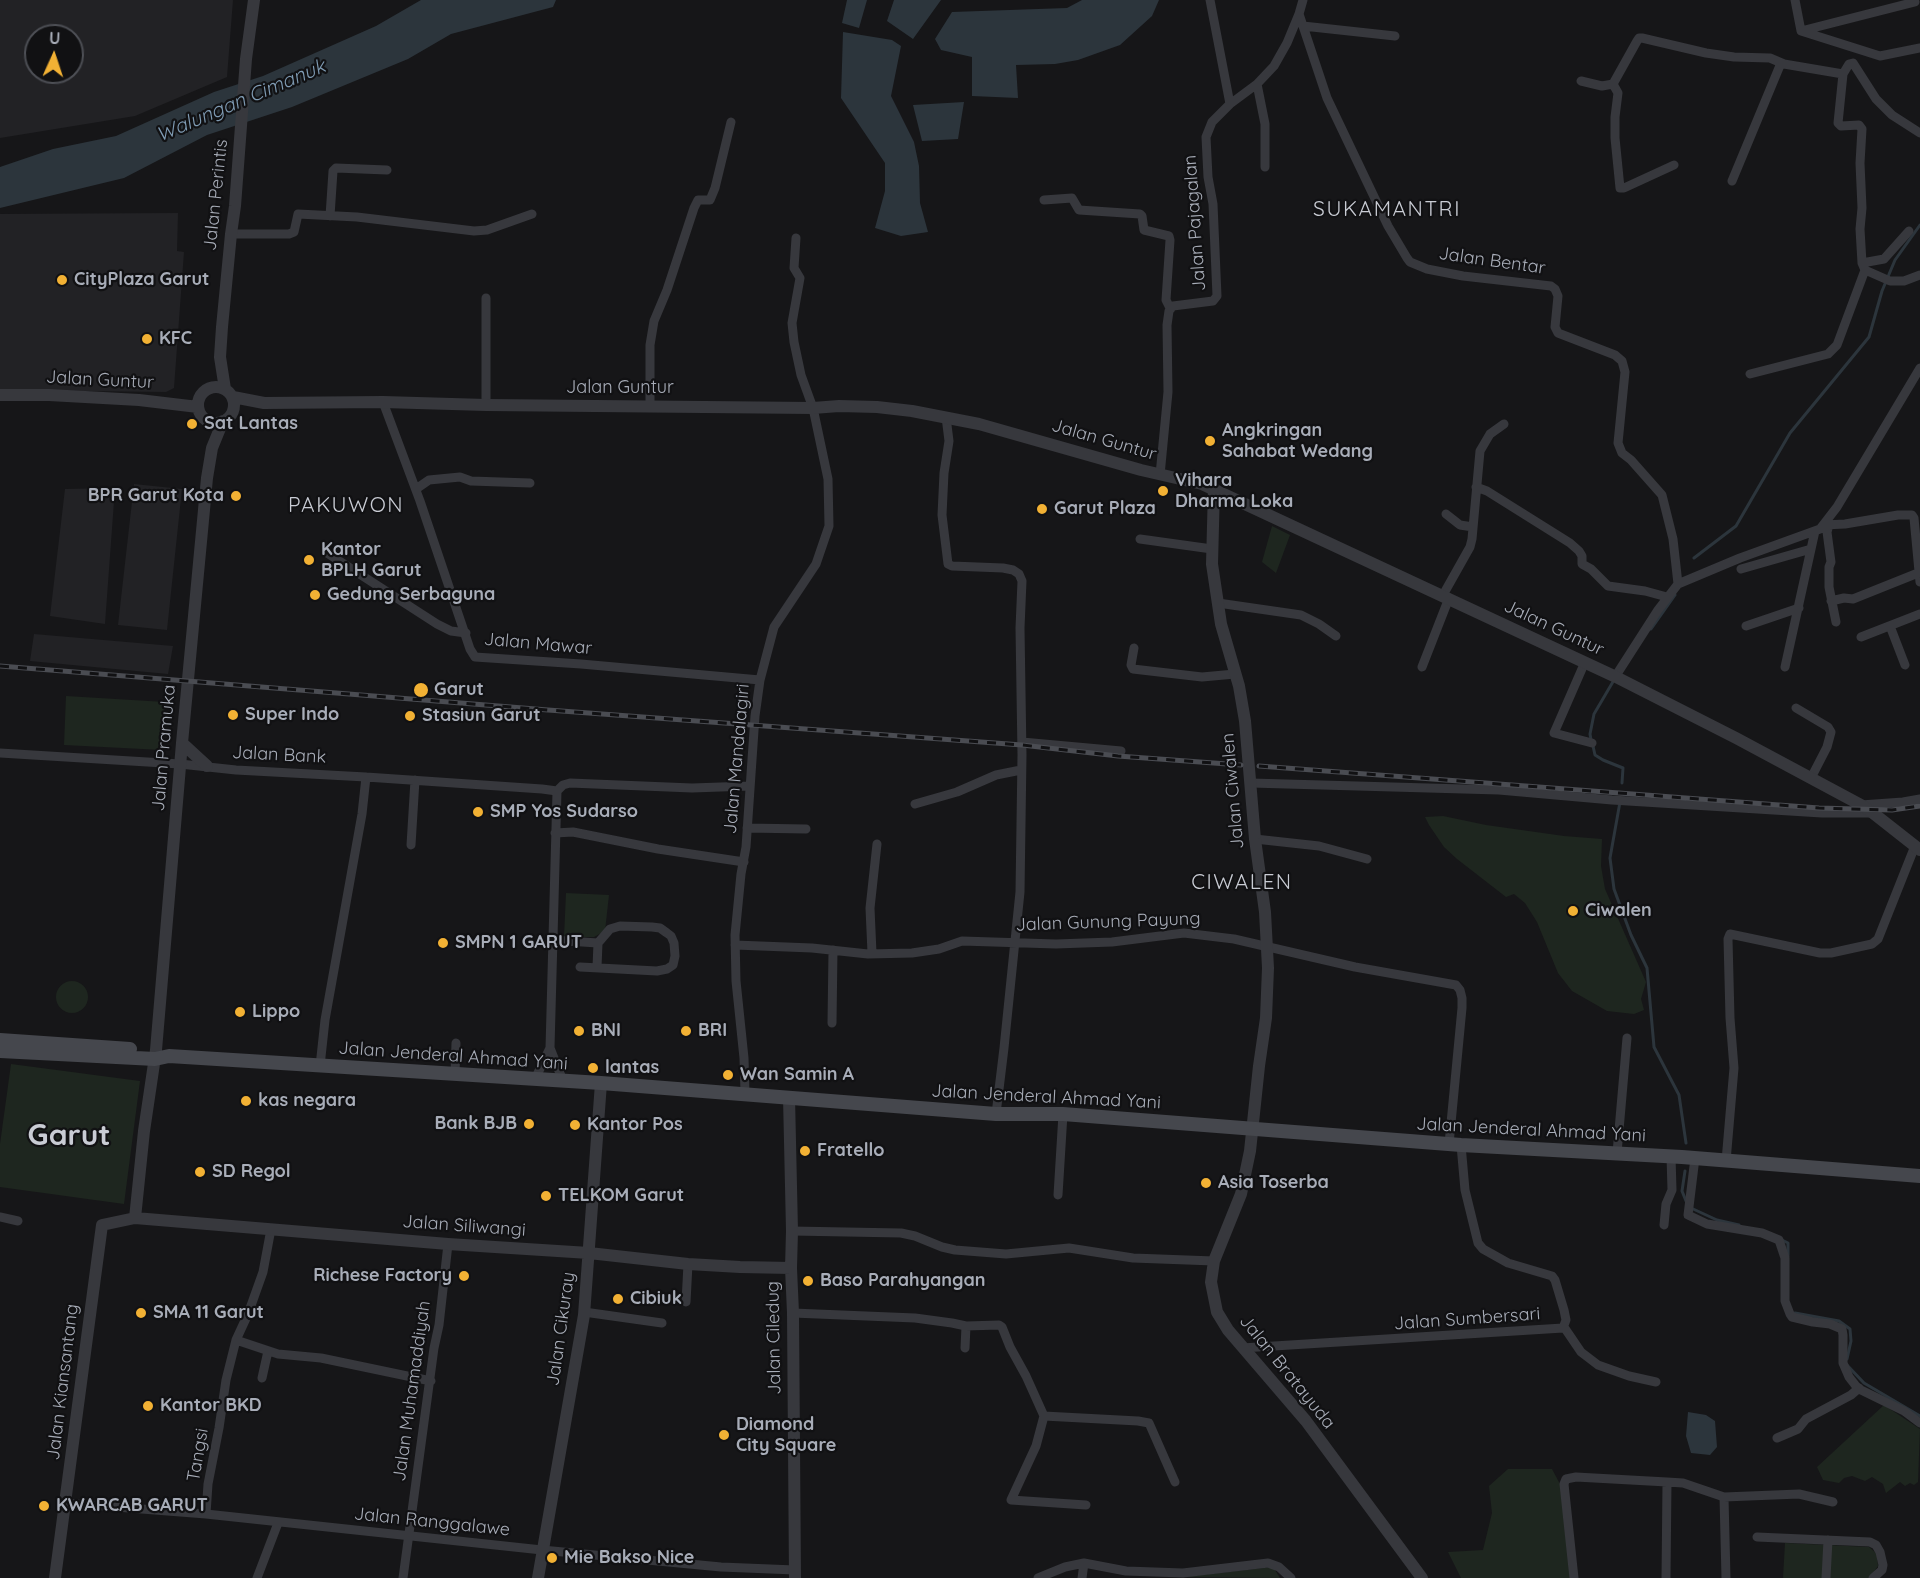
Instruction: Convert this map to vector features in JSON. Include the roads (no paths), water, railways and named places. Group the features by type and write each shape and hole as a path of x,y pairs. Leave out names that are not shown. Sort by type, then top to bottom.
{"main road":[{"name":"Jalan Jenderal Ahmad Yani","path":"0,1040 160,1055 745,1093 996,1114 1063,1114 1455,1144 1672,1156 1920,1176"},
{"name":"Jalan Jenderal Ahmad Yani","path":"0,1051 160,1055"}],"street":[{"name":"Jalan Perintis","path":"209,388 220,357 235,206 246,59 254,0"},
{"path":"1210,0 1230,104"},
{"name":"Jalan Pajagalan","path":"1160,475 1167,392 1167,325 1170,308 1214,301 1216,298 1213,213 1206,137 1212,122 1230,104 1257,84 1274,66 1287,43 1303,0"},
{"path":"1796,0 1801,31"},
{"path":"1801,31 1916,4"},
{"name":"Jalan Bentar","path":"1299,14 1327,98 1388,226 1410,262 1427,269 1463,276 1551,286 1558,296 1555,327 1558,333 1615,355 1622,361 1625,372 1618,443 1622,453 1662,495 1673,539 1678,584"},
{"path":"1303,26 1395,36"},
{"path":"1801,31 1880,56 1920,48"},
{"path":"1613,84 1639,38 1706,53 1767,58 1781,63 1844,74"},
{"path":"1732,181 1781,63"},
{"path":"1750,374 1828,354 1837,345 1864,267 1860,228 1862,129 1859,125 1839,124 1844,74 1849,64 1853,63 1876,99 1892,114 1920,133"},
{"path":"1581,81 1602,86 1613,84"},
{"path":"1257,84 1265,124 1265,167"},
{"path":"1613,84 1618,93 1614,117 1620,188 1674,165"},
{"path":"650,406 650,345 654,321 667,290 694,208 698,200 710,200 715,188 731,122"},
{"path":"330,216 333,171 336,168 387,170"},
{"path":"1044,200 1072,198 1079,210 1140,214 1144,230 1169,236 1166,300 1170,308"},
{"path":"231,234 289,234 294,232 298,214 357,217 474,231 487,230 532,214"},
{"path":"1864,267 1884,259 1910,231"},
{"name":"Jalan Mandalagiri","path":"745,1093 735,945 760,680 774,627 816,564 829,526 828,479 813,408 801,375 793,333 792,323 800,278 793,263 796,238"},
{"path":"1864,267 1890,281 1904,281 1920,275"},
{"path":"486,298 486,405"},
{"name":"Jalan Perintis","path":"220,357 230,399"},
{"path":"1836,622 1831,601 1829,567 1831,562 1826,525 1920,368"},
{"path":"217,386 230,399 231,414 223,421 215,423 207,421 200,413 198,407 201,395 209,388 217,386"},
{"name":"Jalan Guntur","path":"0,395 139,400 198,407"},
{"name":"Jalan Guntur","path":"230,399 264,403 877,407 946,417 1214,488 1616,677 1861,805 1918,848"},
{"name":"Jalan Mawar","path":"383,402 416,489 470,649 475,657 760,680"},
{"path":"946,417 949,441 944,473 942,515 948,564 1013,570 1019,574 1022,581 1020,628 1021,852 1016,943 996,1114"},
{"name":"Jalan Pramuka","path":"207,421 212,448"},
{"name":"Jalan Pramuka","path":"135,1218 144,1131 160,1055 180,764 207,478 212,448 223,421"},
{"path":"1422,667 1446,597 1470,547 1482,446 1490,434 1504,424"},
{"path":"416,489 429,480 460,477 471,481 530,483"},
{"path":"1476,487 1487,491 1570,543 1582,556 1581,564 1591,569 1608,586 1645,591 1667,597"},
{"name":"Jalan Ciwalen","path":"1214,488 1212,564 1221,624 1245,721 1255,839 1265,912 1266,1018 1252,1129"},
{"path":"1446,514 1460,525 1473,527"},
{"path":"1616,677 1667,597 1678,584 1826,525 1868,522 1898,515 1916,514 1914,518 1919,578 1853,599 1844,598 1831,601"},
{"path":"1785,668 1815,531"},
{"path":"1140,539 1212,549"},
{"path":"1741,569 1811,549"},
{"path":"327,553 437,624 451,631 466,633"},
{"path":"1218,603 1301,615 1336,636"},
{"path":"1746,626 1799,608"},
{"path":"1862,638 1920,614"},
{"path":"1890,626 1905,665"},
{"path":"1134,648 1131,665 1133,669 1202,677 1235,674"},
{"path":"1585,662 1554,733 1592,743"},
{"path":"1796,708 1828,727 1831,732 1827,747 1811,778"},
{"path":"1022,737 1121,751"},
{"path":"182,743 207,766"},
{"name":"Jalan Bank","path":"0,753 557,791"},
{"path":"915,804 957,792 996,775 1021,770"},
{"path":"320,1066 329,996 362,814 366,777"},
{"path":"411,845 415,780"},
{"path":"563,1081 550,1048 551,940 557,791 563,785 570,783 693,788 749,786"},
{"path":"1251,783 1499,790 1623,801 1822,813 1873,813"},
{"path":"1861,805 1920,799"},
{"path":"747,828 806,830"},
{"path":"555,833 573,832 680,853 744,862"},
{"path":"1255,839 1319,846 1367,859"},
{"path":"872,953 870,908 877,844"},
{"path":"1726,1161 1734,1068 1730,1018 1728,939 1730,934 1820,953 1831,953 1875,942 1918,848"},
{"path":"580,967 657,971 671,967 675,956 674,943 671,936 660,928 620,926 610,929 598,943 597,967"},
{"name":"Jalan Gunung Payung","path":"735,945 872,953 912,953 939,949 962,941 1112,942 1184,933 1213,935 1355,967 1456,985 1460,990 1462,1008 1455,1144"},
{"path":"551,940 598,943"},
{"path":"832,950 832,1023"},
{"path":"1617,1153 1627,1038"},
{"path":"455,1074 456,1043"},
{"path":"535,1079 550,1048"},
{"name":"Jalan Cikuray","path":"538,1578 584,1312 601,1083"},
{"name":"Jalan Ciledug","path":"789,1097 795,1574"},
{"path":"1058,1195 1063,1114"},
{"name":"Jalan Bratayuda","path":"1252,1129 1250,1151 1240,1194 1214,1261 1211,1282 1217,1312 1227,1330 1306,1421 1422,1578"},
{"name":"Jalan Sumbersari","path":"1242,1348 1559,1330 1564,1327 1566,1320 1564,1310 1552,1276 1508,1263 1483,1249 1478,1243 1455,1144"},
{"path":"1664,1225 1666,1204 1672,1190 1672,1156"},
{"path":"1694,1158 1688,1215 1707,1224 1732,1230 1762,1233 1779,1240 1785,1258 1786,1309 1792,1317 1830,1324 1842,1329 1844,1335 1843,1363 1849,1377 1859,1388 1904,1411 1920,1423"},
{"path":"0,1217 18,1221"},
{"name":"Jalan Siliwangi","path":"135,1218 448,1244 589,1252 740,1268 791,1268"},
{"name":"Jalan Kiansantang","path":"55,1578 102,1225 135,1218"},
{"name":"Tangsi","path":"206,1514 208,1484 226,1380 236,1340 249,1314 263,1272 271,1229"},
{"path":"792,1231 901,1233 956,1250 1006,1254 1069,1248 1133,1258 1214,1261"},
{"name":"Jalan Muhamaddiyah","path":"403,1578 439,1325 448,1244"},
{"path":"686,1302 688,1264"},
{"path":"584,1312 662,1323"},
{"path":"793,1313 915,1318 966,1326 999,1325 1002,1327 1044,1416 1036,1446 1011,1500 1086,1505"},
{"path":"965,1348 966,1326"},
{"path":"1564,1327 1581,1352 1598,1365 1629,1376 1656,1382"},
{"path":"236,1340 268,1351 321,1358 431,1381"},
{"path":"262,1378 268,1351"},
{"path":"1777,1438 1797,1429 1808,1418 1851,1395 1859,1388"},
{"path":"1044,1416 1138,1421 1151,1425 1175,1482"},
{"path":"1575,1578 1564,1491 1566,1479 1576,1477 1683,1483 1724,1497 1799,1494 1833,1502"},
{"path":"1666,1578 1667,1482"},
{"path":"1724,1497 1726,1578"},
{"name":"Jalan Ranggalawe","path":"65,1503 206,1514 795,1574"},
{"path":"257,1578 278,1522"},
{"path":"1757,1537 1870,1542 1876,1545 1880,1552 1883,1565 1874,1578"},
{"path":"1826,1578 1828,1540"},
{"path":"1082,1578 1084,1563"},
{"path":"1038,1578 1065,1567 1084,1563 1126,1574 1183,1573 1268,1563 1279,1567 1291,1578"}],"water":[{"name":"Walungan Cimanuk","path":"421,0 556,0 553,7 451,34 408,59 292,107 207,135 124,178 0,208 0,167 53,149 116,136 214,92 263,76 376,26"},
{"path":"847,0 867,0 859,28 842,23"},
{"path":"894,0 941,0 913,39 887,21"},
{"path":"1082,0 1159,0 1152,16 1120,45 1078,60 1055,64 1016,65 1018,98 972,96 972,57 941,50 935,39 952,12 1067,8"},
{"path":"843,32 892,40 901,46 891,96 914,142 919,166 920,203 928,232 901,236 875,228 885,191 885,163 841,98"},
{"path":"964,102 958,139 922,141 913,105"},
{"path":"1688,1412 1706,1415 1715,1421 1717,1447 1710,1455 1691,1453 1686,1436"}],"waterway":[{"path":"1694,558 1736,526 1790,433 1869,337 1882,291 1895,260 1920,225"},
{"path":"1651,629 1675,595"},
{"path":"1591,740 1594,714 1614,680"},
{"path":"1593,746 1595,755 1623,768 1622,783"},
{"path":"1620,802 1610,858 1614,889 1631,935 1647,968 1654,1047 1679,1095 1686,1143"},
{"path":"1685,1171 1682,1191 1686,1201"},
{"path":"1691,1208 1717,1220 1739,1225"},
{"path":"1782,1240 1788,1243 1788,1256"},
{"path":"1795,1313 1839,1321 1850,1329 1851,1341 1847,1359"},
{"path":"1847,1365 1864,1383 1920,1416"}],"railway":[{"path":"0,666 1022,745 1118,756 1241,765"},
{"path":"1259,766 1819,808 1892,810 1920,806"}],"place":[{"name":"CityPlaza Garut","path":"62,280"},
{"name":"KFC","path":"147,339"},
{"name":"Sat Lantas","path":"192,424"},
{"name":"Angkringan Sahabat Wedang","path":"1210,441"},
{"name":"Vihara Dharma Loka","path":"1163,491"},
{"name":"BPR Garut Kota","path":"236,496"},
{"name":"Garut Plaza","path":"1042,509"},
{"name":"Kantor BPLH Garut","path":"309,560"},
{"name":"Gedung Serbaguna","path":"315,595"},
{"name":"Garut","path":"421,690"},
{"name":"Super Indo","path":"233,715"},
{"name":"Stasiun Garut","path":"410,716"},
{"name":"SMP Yos Sudarso","path":"478,812"},
{"name":"Ciwalen","path":"1573,911"},
{"name":"SMPN 1 GARUT","path":"443,943"},
{"name":"Lippo","path":"240,1012"},
{"name":"BNI","path":"579,1031"},
{"name":"BRI","path":"686,1031"},
{"name":"lantas","path":"593,1068"},
{"name":"Wan Samin A","path":"728,1075"},
{"name":"kas negara","path":"246,1101"},
{"name":"Bank BJB","path":"529,1124"},
{"name":"Kantor Pos","path":"575,1125"},
{"name":"Fratello","path":"805,1151"},
{"name":"SD Regol","path":"200,1172"},
{"name":"Asia Toserba","path":"1206,1183"},
{"name":"TELKOM Garut","path":"546,1196"},
{"name":"Richese Factory","path":"464,1276"},
{"name":"Baso Parahyangan","path":"808,1281"},
{"name":"Cibiuk","path":"618,1299"},
{"name":"SMA 11 Garut","path":"141,1313"},
{"name":"Kantor BKD","path":"148,1406"},
{"name":"Diamond City Square","path":"724,1435"},
{"name":"KWARCAB GARUT","path":"44,1506"},
{"name":"Mie Bakso Nice","path":"552,1558"}],"district":[{"name":"SUKAMANTRI","path":"1387,210"},
{"name":"PAKUWON","path":"346,506"},
{"name":"CIWALEN","path":"1242,883"},
{"name":"Garut","path":"69,1136"}]}
